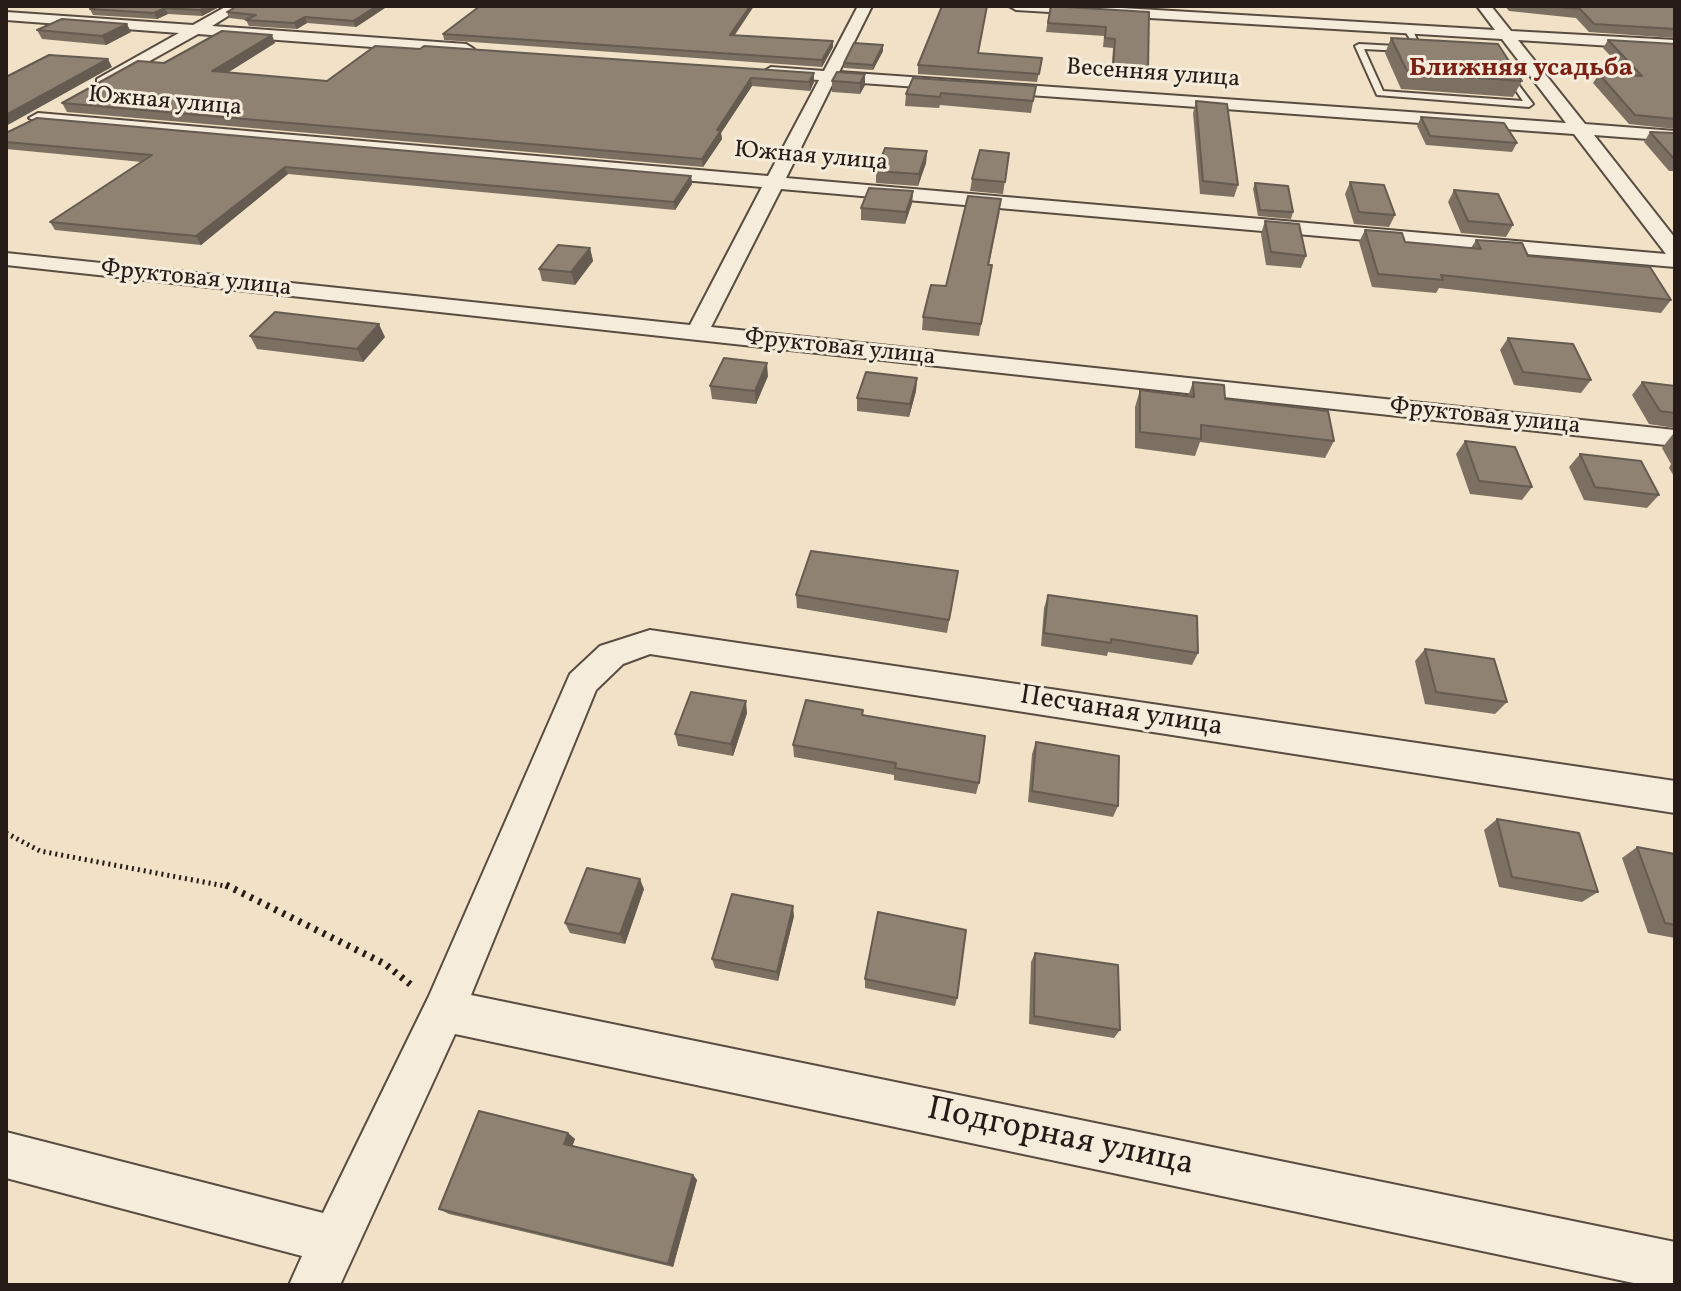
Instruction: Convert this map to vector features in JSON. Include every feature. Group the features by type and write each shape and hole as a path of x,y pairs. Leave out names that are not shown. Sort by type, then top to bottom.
{"street":[{"path":"88,90 237,6"},
{"path":"697,333 865,6"},
{"path":"1016,6 1675,45"},
{"path":"1484,6 1675,252"},
{"path":"6,16 481,50"},
{"name":"Весенняя улица","path":"752,70 1675,136"},
{"name":"Южная улица","path":"63,104 33,121 776,181 1675,261"},
{"name":"Фруктовая улица","path":"6,259 1675,438"},
{"name":"Песчаная улица","path":"444,1011 582,683 594,666 610,654 631,645 650,642 1675,797"},
{"path":"314,1285 444,1011"},
{"name":"Подгорная улица","path":"444,1011 1675,1267"},
{"path":"6,1155 335,1240"}],"lane":[{"path":"1409,31 1420,50"},
{"path":"1435,51 1359,46 1380,93 1529,104 1504,67"}],"path":[{"path":"6,833 40,851 224,884 385,964 444,1011"}],"building":[{"path":"96,6 207,6 200,10 165,8 154,13 90,9"},
{"path":"237,6 377,6 353,21 305,17 294,23 246,20 256,15 227,12"},
{"path":"480,6 750,6 730,35 833,41 822,60 443,34"},
{"path":"942,6 987,6 978,53 1042,58 1039,74 918,65"},
{"path":"1051,6 1149,12 1148,72 1113,69 1115,39 1105,38 1106,27 1048,23"},
{"path":"1547,6 1675,6 1675,29 1594,24 1580,9"},
{"path":"62,19 127,24 102,36 37,30"},
{"path":"222,31 272,35 212,71 327,81 375,46 420,49 424,46 814,73 809,82 751,78 702,159 62,103 138,61 164,63"},
{"path":"1391,38 1498,44 1522,81 1408,73"},
{"path":"1608,40 1675,44 1675,119 1635,115 1599,74 1642,76"},
{"path":"854,43 883,45 873,65 844,63"},
{"path":"49,55 108,59 6,115 6,77"},
{"path":"837,72 865,74 860,83 832,81"},
{"path":"913,78 1036,86 1033,101 941,93 940,97 906,94"},
{"path":"1196,101 1227,104 1238,185 1203,181"},
{"path":"1421,117 1504,123 1517,143 1430,136"},
{"path":"37,118 691,176 674,202 285,167 196,236 50,222 152,155 6,142 6,133"},
{"path":"1650,132 1675,133 1675,160"},
{"path":"885,148 927,151 919,174 876,171"},
{"path":"980,150 1009,153 1005,182 972,179"},
{"path":"1350,182 1384,185 1395,215 1359,212"},
{"path":"1255,183 1288,186 1293,212 1260,210"},
{"path":"869,188 913,191 906,212 861,208"},
{"path":"1454,190 1498,194 1513,225 1468,221"},
{"path":"968,196 1001,199 988,265 992,265 981,324 923,317 931,285 946,286"},
{"path":"1265,221 1299,224 1306,256 1271,252"},
{"path":"1365,230 1402,233 1405,242 1481,249 1476,240 1522,243 1528,256 1650,267 1671,300 1441,275 1443,280 1378,274"},
{"path":"558,245 590,248 571,272 539,269"},
{"path":"275,312 379,324 357,349 250,336"},
{"path":"1508,338 1573,344 1591,380 1523,372"},
{"path":"724,358 767,363 755,391 710,386"},
{"path":"866,372 917,378 910,404 857,398"},
{"path":"1193,382 1224,385 1225,399 1328,411 1334,441 1201,425 1201,439 1140,432 1140,390 1194,397"},
{"path":"1642,382 1675,386 1675,413 1660,411"},
{"path":"1465,441 1515,447 1532,487 1479,481"},
{"path":"1580,454 1641,461 1659,495 1595,487"},
{"path":"811,551 958,571 949,620 796,595"},
{"path":"1048,595 1197,616 1198,653 1111,639 1111,643 1044,633"},
{"path":"1425,649 1494,659 1507,702 1436,692"},
{"path":"691,692 746,701 731,744 675,734"},
{"path":"806,700 863,710 862,715 985,736 979,783 895,768 896,763 793,745"},
{"path":"1036,742 1119,756 1118,806 1032,791"},
{"path":"1497,819 1579,833 1598,892 1512,877"},
{"path":"1637,847 1675,854 1675,925 1665,923"},
{"path":"587,868 640,879 620,934 565,923"},
{"path":"732,894 793,906 777,972 712,959"},
{"path":"878,912 966,930 957,998 865,979"},
{"path":"1035,953 1118,965 1120,1030 1034,1016"},
{"path":"479,1111 568,1133 564,1144 693,1175 668,1264 439,1209"}],"district":[{"name":"Ближняя усадьба","path":"1521,70"}]}
